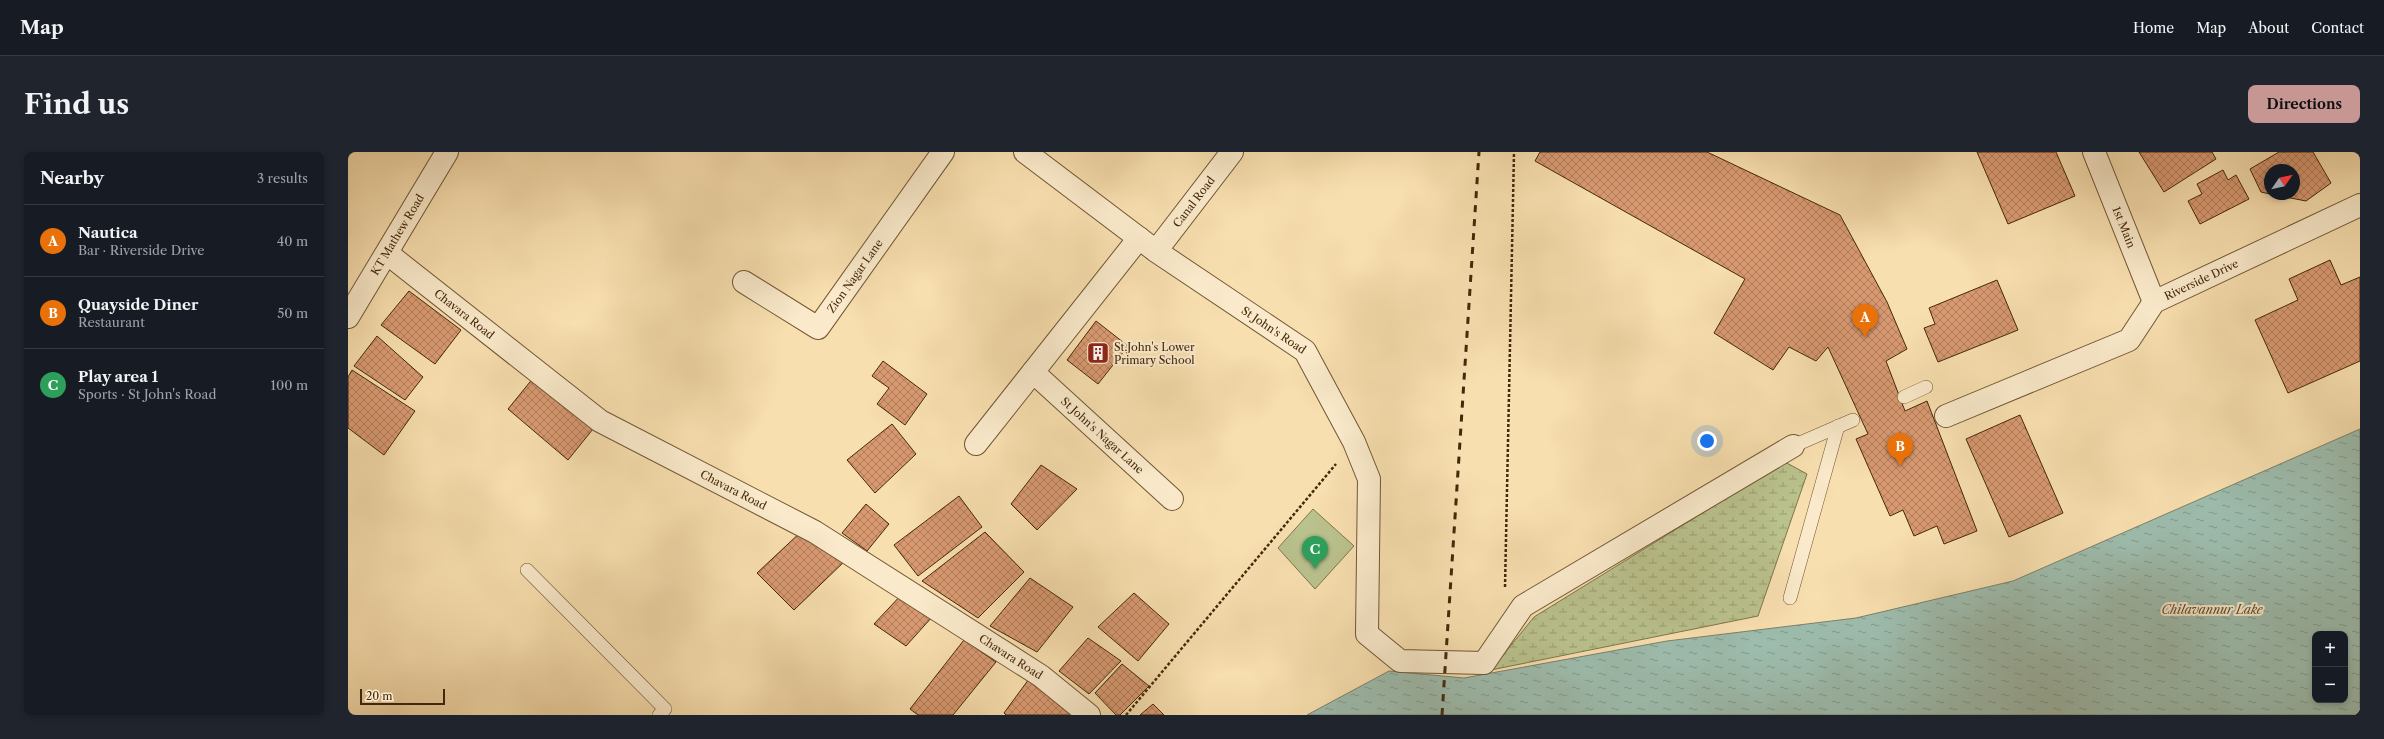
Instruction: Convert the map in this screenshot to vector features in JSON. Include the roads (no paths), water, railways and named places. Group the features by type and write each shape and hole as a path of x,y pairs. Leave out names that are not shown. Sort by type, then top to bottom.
{"street":[{"name":"KT Mathew Road","path":"348,317 388,254 447,152"},
{"name":"Zion Nagar Lane","path":"744,282 818,328 943,152"},
{"name":"St John's Road","path":"1025,152 1156,251 1305,351 1354,442 1369,479 1367,634 1400,661 1484,662 1523,606 1793,446"},
{"name":"Canal Road","path":"1156,251 1232,152"},
{"name":"1st Main","path":"2094,152 2154,302"},
{"name":"Riverside Drive","path":"1946,416 2129,340 2154,302 2360,205"},
{"path":"976,444 1139,238"},
{"name":"Chavara Road","path":"388,254 600,421 815,532 1041,676 1088,715"},
{"name":"St John's Nagar Lane","path":"1033,372 1172,499"}],"lane":[{"path":"1904,397 1926,387"},
{"path":"1793,446 1853,420"},
{"path":"1790,598 1838,426"},
{"path":"526,570 665,709 659,715"}],"water":[{"name":"Chilavannur Lake","path":"2360,429 2360,715 1307,715 1389,671 1464,678 1667,641 1856,618 2013,581"}],"railway":[{"path":"1442,715 1479,152"}],"place":[{"name":"Nautica","path":"1865,337"},
{"name":"St.John's Lower Primary School","path":"1098,353"},
{"name":"Quayside Diner","path":"1900,466"},
{"name":"Play area 1","path":"1315,569"}]}
